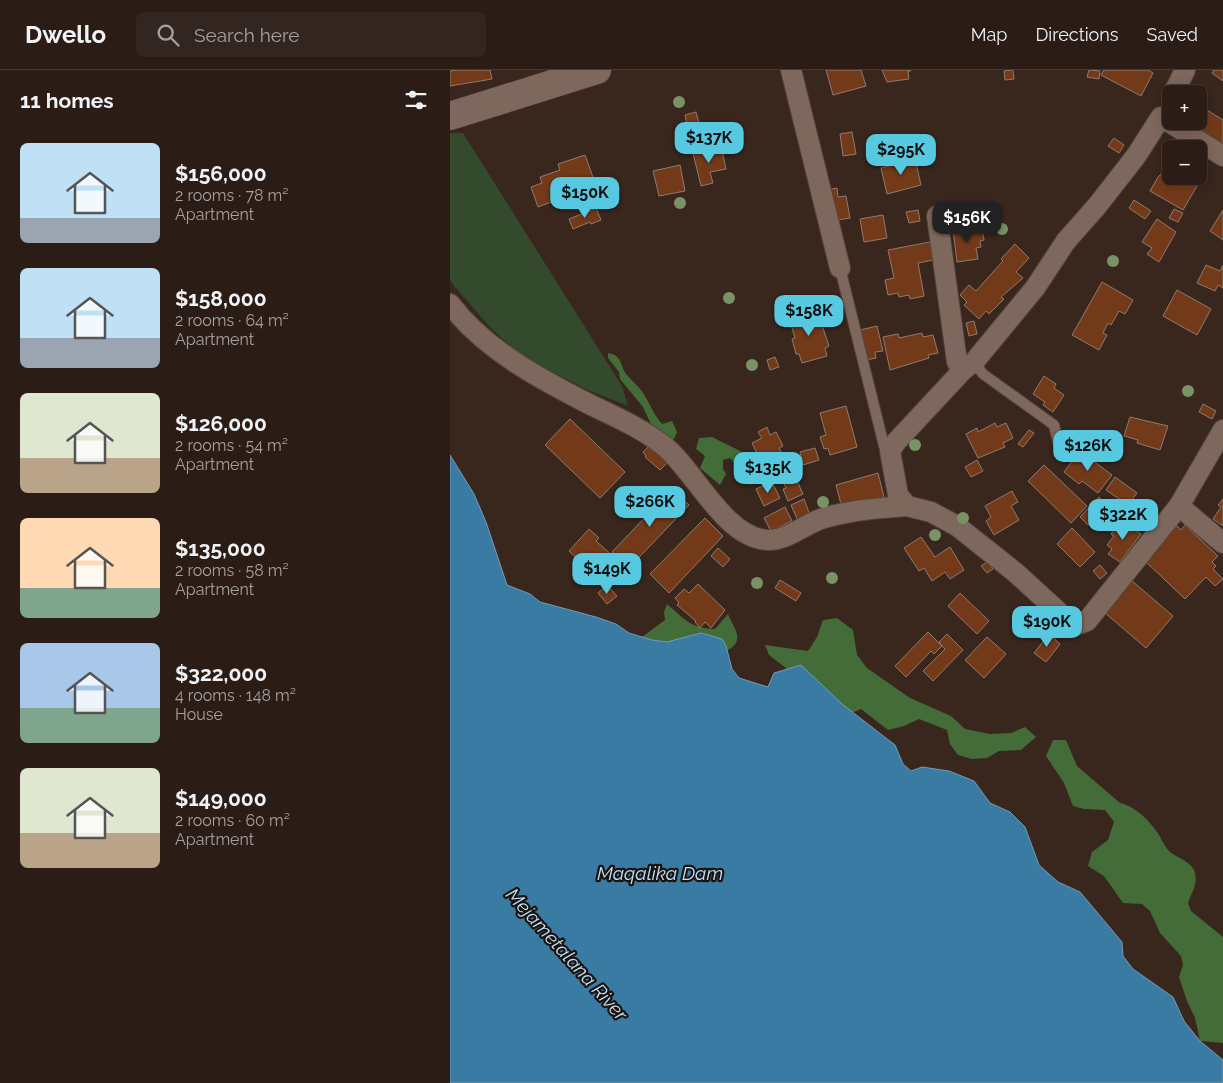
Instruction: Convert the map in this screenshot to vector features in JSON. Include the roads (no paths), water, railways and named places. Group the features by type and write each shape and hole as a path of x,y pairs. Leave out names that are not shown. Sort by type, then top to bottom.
{"main road":[{"path":"450,116 581,72"}],"street":[{"path":"791,70 840,268"},
{"path":"1177,85 1184,70"},
{"path":"906,506 898,495 890,451 969,365 1035,288 1066,241 1130,163 1161,117 1223,156"},
{"path":"937,216 957,362 969,365"},
{"path":"450,304 464,323 513,360 535,374 644,431 665,447 742,532 767,540 780,538 822,518 861,510 906,506 932,512 957,526 1016,573 1074,626 1086,621 1179,506 1223,430"},
{"path":"1179,506 1223,543"}],"lane":[{"path":"840,268 857,345 884,446 890,451"},
{"path":"969,365 1054,425 1059,446"}],"water":[{"name":"Maqalika Dam","path":"450,455 474,494 486,522 507,585 530,594 540,602 596,617 616,624 629,633 652,640 667,642 701,633 722,639 726,646 732,669 739,678 768,687 774,673 801,665 842,704 895,745 903,764 911,771 922,767 949,771 974,781 990,803 1010,812 1025,827 1039,865 1058,882 1080,892 1122,942 1123,956 1133,969 1173,997 1184,1021 1200,1041 1223,1060 1223,1083 450,1083"}],"water label":[{"name":"Mejametalana River","path":"567,954"}]}
